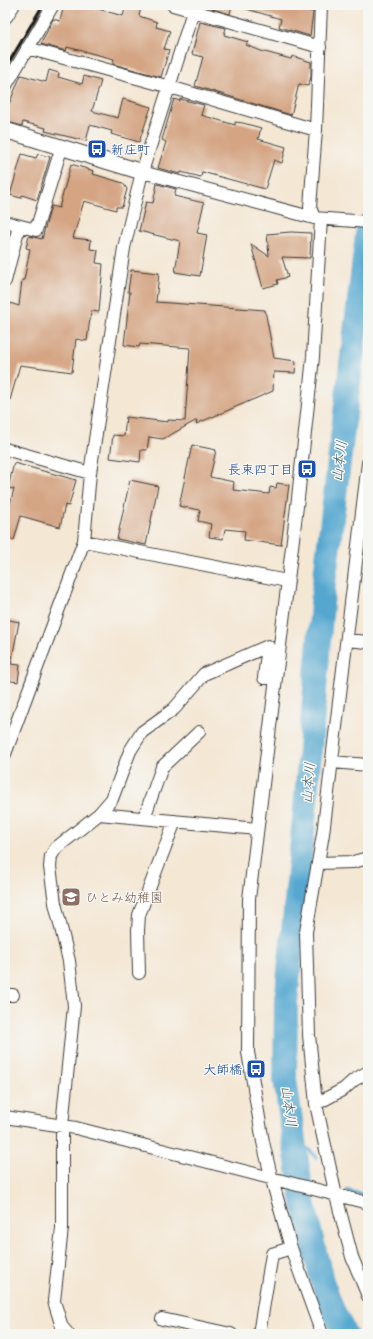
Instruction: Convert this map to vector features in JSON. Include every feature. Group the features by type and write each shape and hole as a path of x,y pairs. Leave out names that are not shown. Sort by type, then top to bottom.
{"street":[{"path":"5,16 12,5"},
{"path":"5,87 53,5"},
{"path":"173,5 194,8 320,47"},
{"path":"321,5 316,130 310,208 321,219 313,357 249,899 248,1052 263,1142 275,1181 291,1248 322,1334"},
{"path":"5,754 84,541 90,473 124,248 142,172 194,8"},
{"path":"27,48 170,87 316,130"},
{"path":"5,130 62,146 142,172 321,219 368,222"},
{"path":"5,222 36,230 62,146"},
{"path":"5,281 20,226"},
{"path":"5,449 90,473"},
{"path":"368,463 365,524 318,863 306,932 309,1035 316,1104 331,1195 352,1257 368,1296"},
{"path":"84,541 287,581"},
{"path":"348,640 368,642"},
{"path":"68,1334 62,1327 54,1300 62,1228 62,1126 74,1006 69,961 55,903 50,867 51,856 56,848 99,814 112,799 130,751 142,732 174,709 204,674 268,646 264,678 276,678"},
{"path":"144,818 162,767 199,732"},
{"path":"332,762 368,765"},
{"path":"99,814 257,829"},
{"path":"139,973 138,930 140,915 175,821"},
{"path":"318,863 353,862 368,858"},
{"path":"316,1104 344,1089 354,1080 368,1072"},
{"path":"5,1117 62,1126 275,1181 368,1203"},
{"path":"259,1334 272,1254 291,1248"},
{"path":"162,1319 231,1334"}],"building":[{"path":"64,5 83,5 123,16 126,5 141,8 139,16 157,22 156,27 170,31 164,49 169,50 161,77 113,64 114,59 67,47 66,51 41,44 53,19 60,21"},
{"path":"214,5 232,5 230,14 213,9"},
{"path":"243,5 297,5 296,7 313,12 310,36 279,27 281,19 243,8"},
{"path":"200,22 226,28 224,35 248,42 246,45 261,51 291,59 292,56 311,62 311,77 308,86 299,84 291,115 195,86 203,57 192,54"},
{"path":"49,70 59,73 58,77 82,84 84,76 101,81 92,111 118,118 123,99 151,107 139,142 111,134 112,131 90,125 86,141 45,131 46,128 23,122 22,126 5,121 5,101 9,104 21,75 46,82"},
{"path":"174,99 204,105 201,115 235,125 235,122 261,128 258,139 286,147 282,163 274,160 265,189 202,172 201,177 181,172 180,174 158,168 166,142 162,140"},
{"path":"22,154 36,158 38,154 50,157 37,200 22,195 21,198 10,195"},
{"path":"71,164 94,171 93,174 123,183 127,189 122,207 116,207 116,210 84,201 73,238 91,240 90,249 98,250 96,263 103,264 99,312 91,311 87,341 76,339 72,372 20,365 8,407 5,406 5,321 10,303 19,306 22,280 24,280 30,249 26,248 29,236 42,239 51,206 59,208"},
{"path":"157,184 176,189 174,196 204,203 197,233 207,235 200,276 175,272 180,241 139,231 146,202 153,203"},
{"path":"291,232 311,233 310,258 282,257 288,277 277,280 278,284 263,288 251,244 269,256 267,234"},
{"path":"131,270 159,273 156,302 265,310 274,358 296,361 295,373 274,372 273,391 196,424 197,420 163,439 149,437 147,450 141,450 140,462 110,458 113,435 124,436 126,417 168,422 168,420 185,421 190,348 140,344 139,347 124,345"},
{"path":"192,445 216,450 210,477 234,482 233,490 269,494 270,487 276,488 277,483 289,485 281,545 244,540 245,531 225,529 223,539 209,537 211,524 198,521 200,510 179,506"},
{"path":"14,463 76,480 69,506 65,505 60,527 21,516 14,540 5,537 5,521 14,489 8,488"},
{"path":"130,480 158,486 146,545 117,539"},
{"path":"5,619 19,622 11,664 20,665 18,682 5,680"}],"waterway":[{"name":"山本川","path":"345,1334 333,1310 322,1281 303,1202 285,1079 286,1002 305,810 323,592 368,227"},
{"path":"294,1145 308,1149 316,1157"},
{"path":"347,1191 368,1196"}],"railway":[{"path":"5,69 43,5"}],"place":[{"name":"新庄町","path":"97,149"},
{"name":"長束四丁目","path":"307,469"},
{"name":"ひとみ幼稚園","path":"71,897"},
{"name":"大師橋","path":"256,1069"}]}
